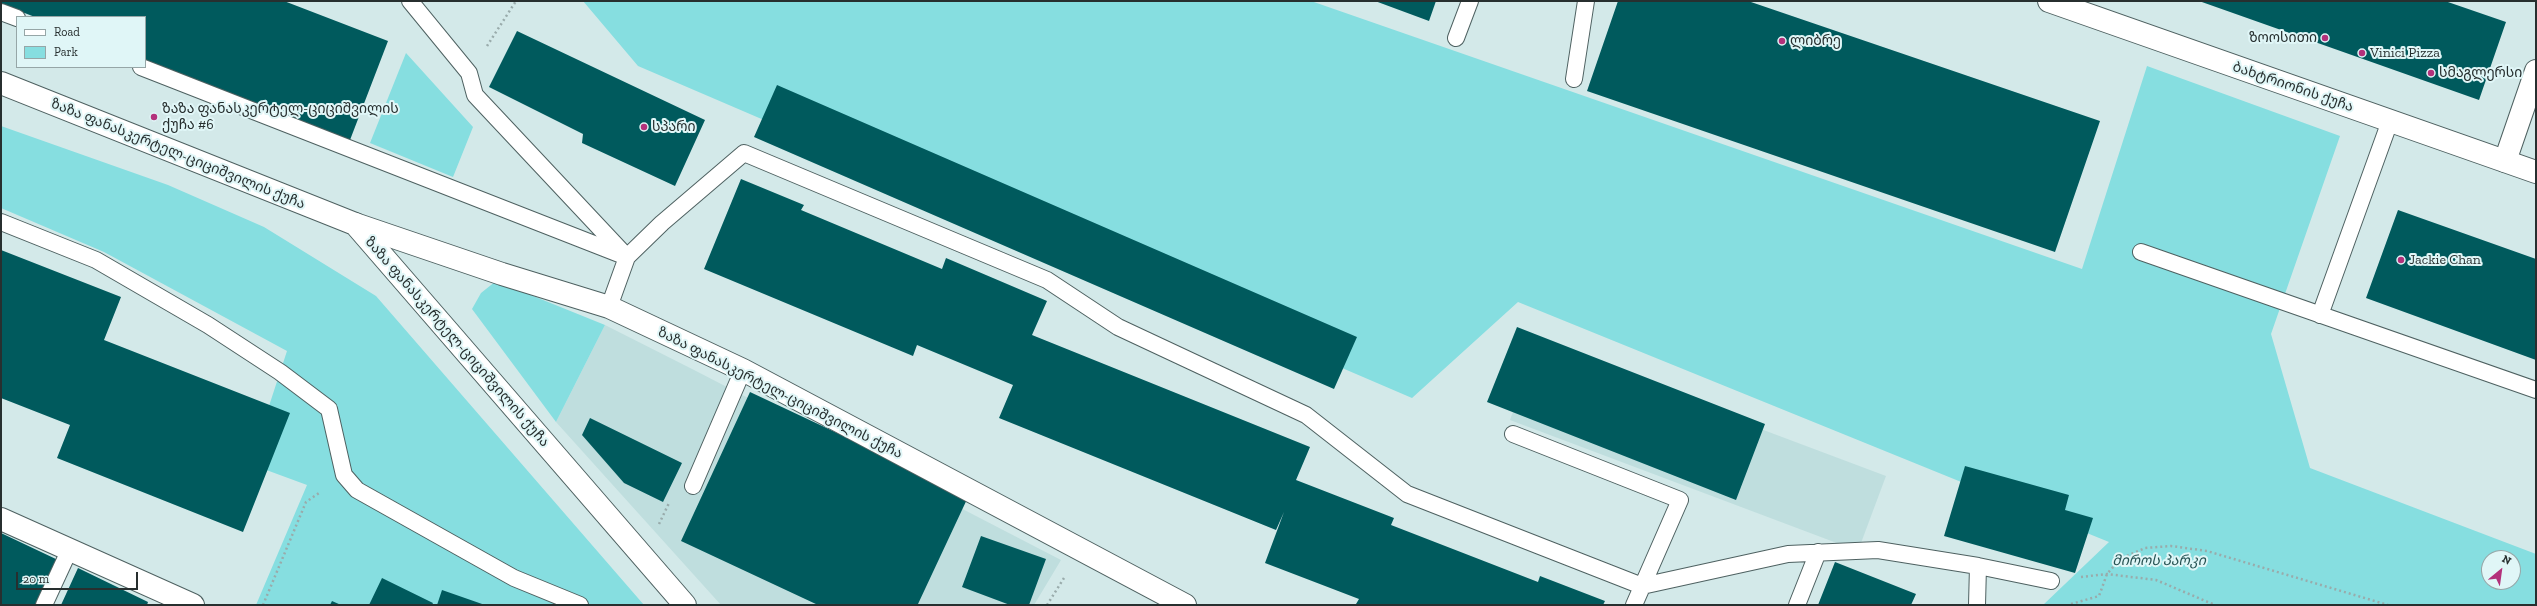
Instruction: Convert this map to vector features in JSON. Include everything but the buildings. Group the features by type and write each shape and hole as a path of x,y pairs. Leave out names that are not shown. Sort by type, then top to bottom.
{"street":[{"name":"ბახტრიონის ქუჩა","path":"2049,1 2536,172"},
{"path":"2505,161 2536,71"},
{"name":"ზაზა ფანასკერტელ-ციციშვილის ქუჩა","path":"1,83 356,224 502,274 609,307 743,370 1185,605"},
{"name":"ზაზა ფანასკერტელ-ციციშვილის ქუჩა","path":"356,224 644,555 685,605"},
{"path":"1,519 186,603"}],"lane":[{"path":"410,1 470,73 475,95 627,257"},
{"path":"1456,38 1470,1"},
{"path":"1574,79 1586,1"},
{"path":"1,12 16,18"},
{"path":"144,68 627,257"},
{"path":"2320,315 2390,121"},
{"path":"609,307 627,257 662,223 744,152 1047,280 1118,327 1306,415 1407,494 1642,586 1788,554 1878,550 1978,566 2051,581"},
{"path":"1,222 96,260 221,333 292,380 329,409 344,475 357,490 514,578 580,605"},
{"path":"2141,252 2536,390"},
{"path":"693,486 743,370"},
{"path":"1513,434 1680,500 1634,605"},
{"path":"44,605 69,551"},
{"path":"1797,605 1818,552"},
{"path":"1977,605 1978,566"}],"path":[{"path":"470,73 516,1"},
{"path":"644,555 680,480 693,486"},
{"path":"263,605 306,502"},
{"path":"2069,605 2099,596 2107,574 2120,559 2145,548 2171,546 2207,551 2388,605"},
{"path":"2107,574 2156,580 2215,605"}],"shaded area":[{"path":"605,325 1061,560 1034,605 721,605 556,422"},
{"path":"1537,345 1886,476 1858,551 1510,420"}],"green space":[{"name":"მიროს პარკი","path":"583,1 1311,1 2082,269 2147,66 2340,136 2271,334 2310,468 2536,554 2536,605 2043,605 2109,542 1518,302 1412,398 638,66"},
{"path":"406,53 473,127 453,177 370,143"},
{"path":"1,126 168,185 264,227 376,296 644,605 256,605 307,485 250,464 287,351 104,252 1,208"},
{"path":"496,281 605,325 556,422 472,309 481,293"}],"place":[{"name":"ზოოსითი","path":"2325,38"},
{"name":"ლიბრე","path":"1782,41"},
{"name":"Vinici Pizza","path":"2362,53"},
{"name":"სმაგლერსი","path":"2431,73"},
{"name":"ზაზა ფანასკერტელ-ციციშვილის ქუჩა #6","path":"154,117"},
{"name":"სპარი","path":"644,127"},
{"name":"Jackie Chan","path":"2401,260"}]}
